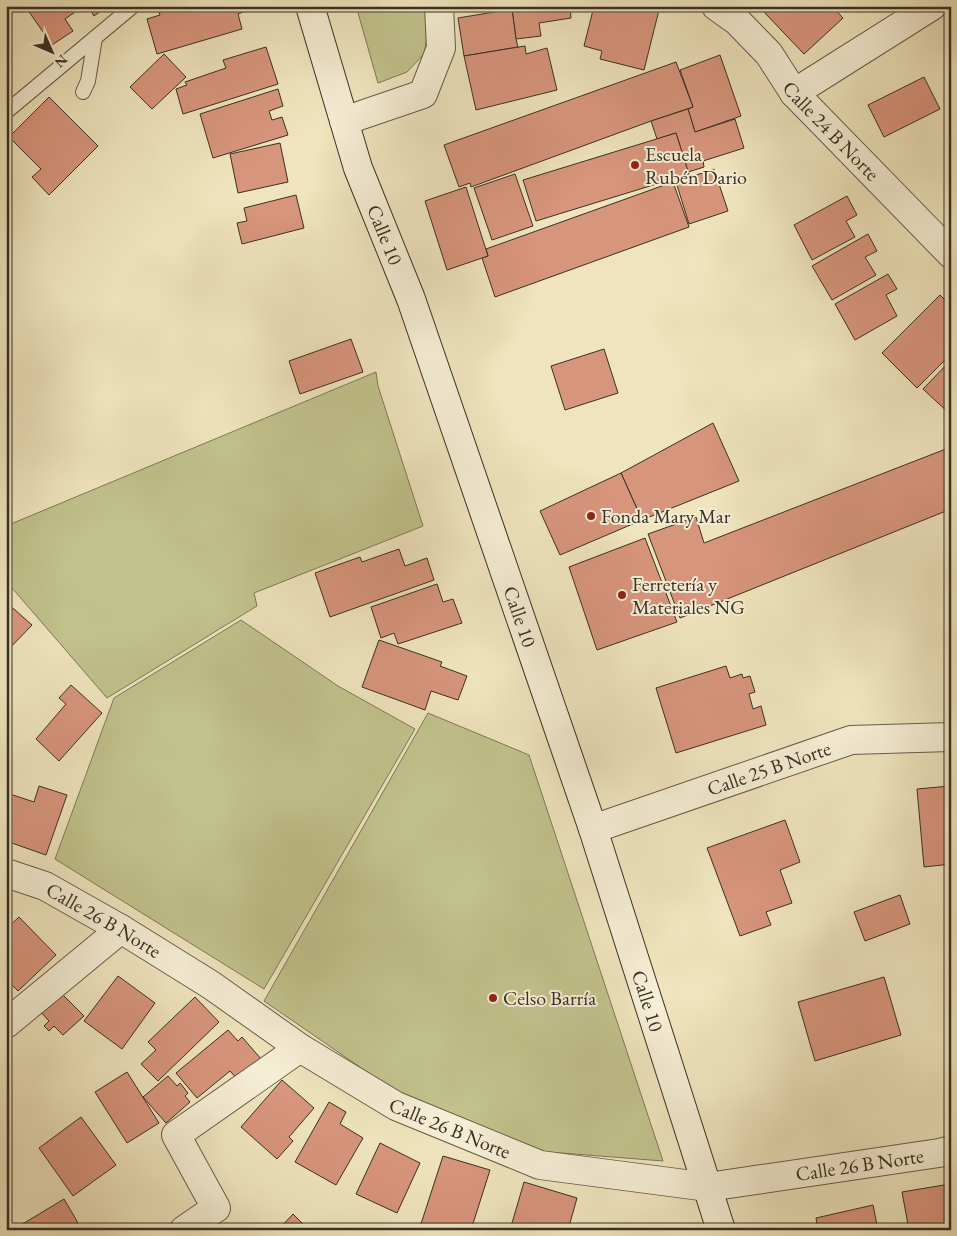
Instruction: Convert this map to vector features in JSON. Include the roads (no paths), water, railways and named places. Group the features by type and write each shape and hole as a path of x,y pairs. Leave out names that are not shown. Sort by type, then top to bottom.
{"street":[{"name":"Calle 10","path":"310,6 358,168 414,308 593,829 721,1230"},
{"path":"344,121 423,94 441,48 440,6"},
{"name":"Calle 24 B Norte","path":"716,6 736,21 769,54 794,92 951,254"},
{"path":"794,92 932,6"},
{"name":"Calle 25 B Norte","path":"593,829 851,740 951,737"},
{"name":"Calle 26 B Norte","path":"6,873 45,886 121,928 211,986 300,1048 396,1106 540,1165 708,1187 951,1150"},
{"path":"6,1024 121,928"},
{"path":"184,1230 216,1208 176,1135 300,1048"}],"lane":[{"path":"6,112 133,6"},
{"path":"83,92 88,80 95,38"}],"place":[{"name":"Escuela Rubén Dario","path":"635,165"},
{"name":"Fonda Mary Mar","path":"591,516"},
{"name":"Ferretería y Materiales NG","path":"622,595"},
{"name":"Celso Barría","path":"493,998"}]}
